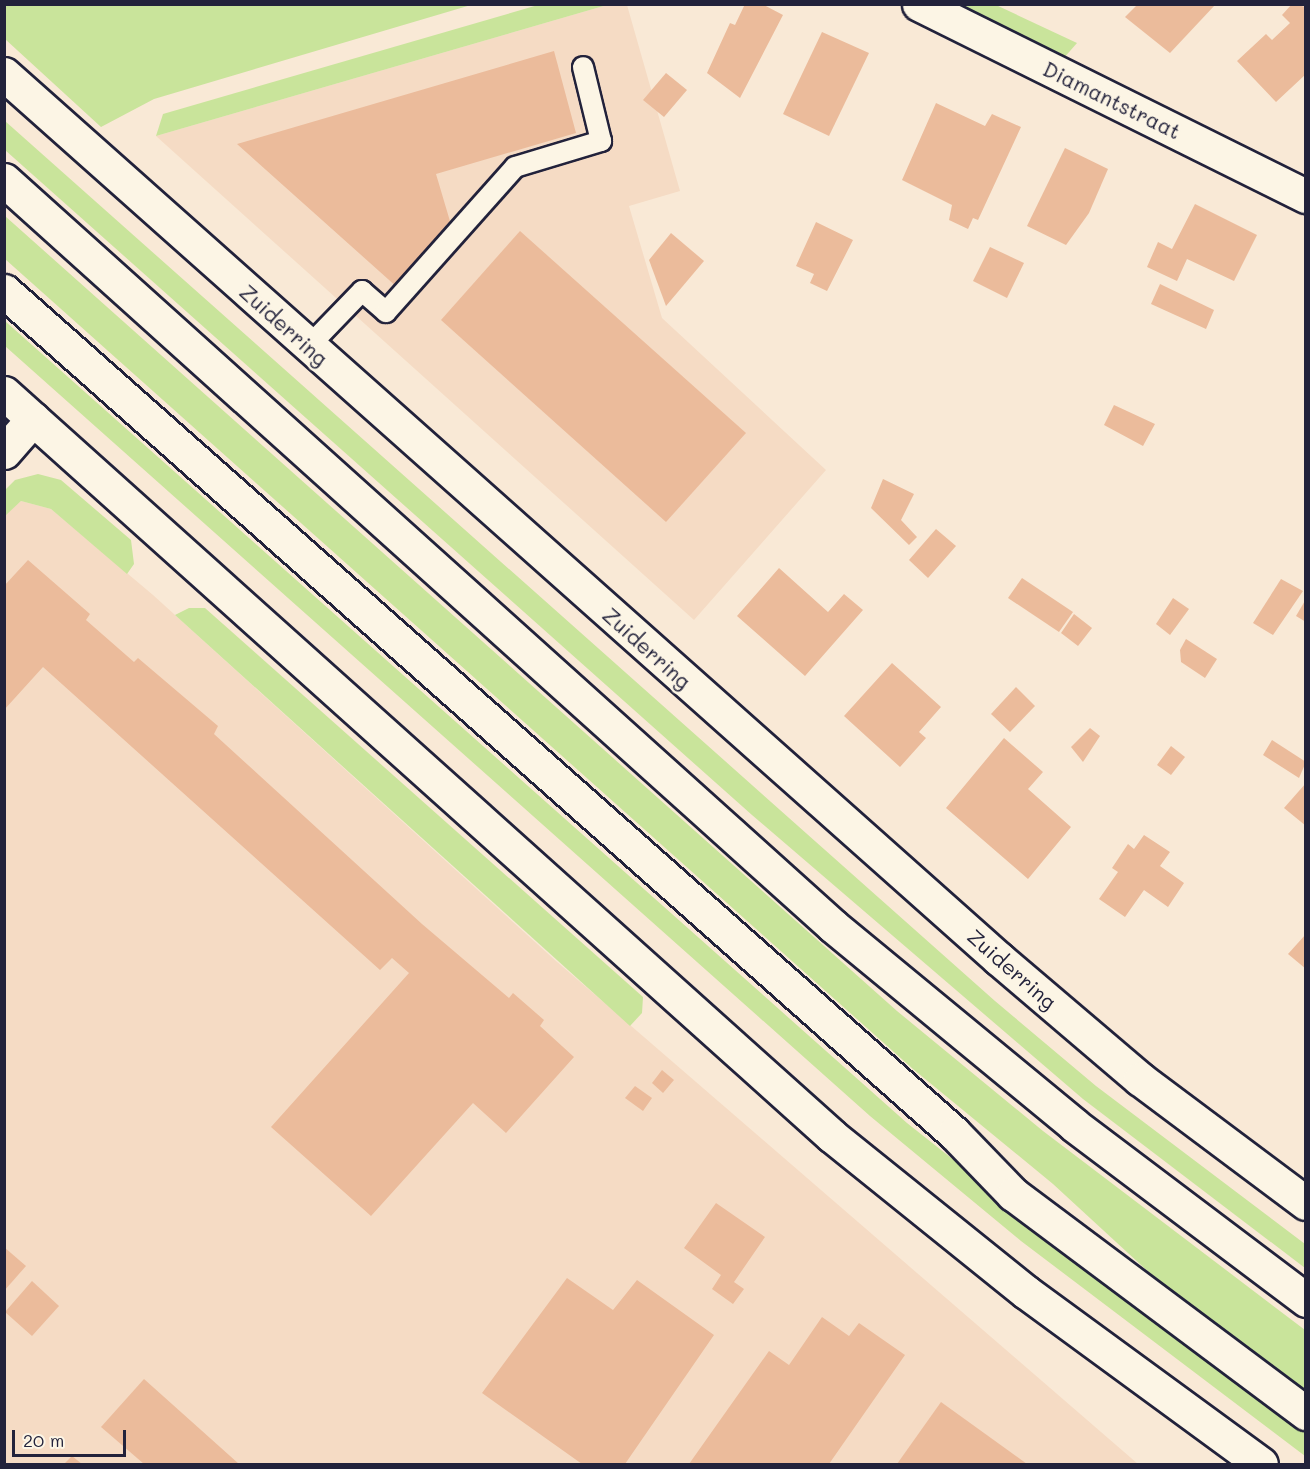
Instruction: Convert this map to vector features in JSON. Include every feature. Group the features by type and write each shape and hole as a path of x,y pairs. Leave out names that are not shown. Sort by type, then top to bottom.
{"street":[{"name":"Diamantstraat","path":"919,4 1305,196"},
{"name":"Zuiderring","path":"4,74 999,960 1140,1079 1305,1203"},
{"path":"4,180 833,926 1074,1125 1305,1300"},
{"path":"4,291 954,1133 1013,1194 1305,1413"},
{"path":"4,393 832,1136 1026,1292 1261,1464"},
{"path":"4,452 33,419"}],"lane":[{"path":"308,347 362,291 386,312 515,166 601,141 583,67"}],"shaded area":[{"path":"607,5 627,5 680,191 629,206 662,318 826,470 694,620 156,136"},
{"path":"21,501 51,509 153,595 556,961 1138,1464 5,1464 4,516"}],"green space":[{"path":"4,5 471,5 154,99 101,127 5,39"},
{"path":"538,5 607,5 156,136 163,114"},
{"path":"952,5 996,5 1077,43 1063,59"},
{"path":"5,121 995,1001 1096,1086 1305,1244 1305,1268 1083,1099 752,815 5,150"},
{"path":"5,216 897,1011 1043,1131 1305,1330 1305,1400 1191,1311 1053,1184 913,1069 5,259"},
{"path":"5,321 907,1123 1192,1349 1305,1427 1305,1456 1021,1241 870,1116 5,346"},
{"path":"38,474 61,480 131,540 134,564 127,574 51,509 21,501 5,516 5,490 15,480"},
{"path":"189,608 205,608 643,997 642,1013 630,1026 175,615"}],"building":[{"path":"745,4 762,4 783,15 740,98 707,73 730,23 735,25"},
{"path":"1292,4 1306,7 1306,74 1276,102 1237,61 1266,34 1272,40 1290,23 1282,15"},
{"path":"1137,5 1215,5 1170,53 1125,17"},
{"path":"822,32 869,53 829,136 783,114"},
{"path":"554,51 576,133 436,174 452,228 398,288 237,144"},
{"path":"666,73 687,90 664,117 643,100"},
{"path":"936,103 985,126 992,114 1021,127 978,220 973,218 968,229 949,220 952,205 902,180"},
{"path":"1065,148 1108,169 1089,213 1066,245 1027,226"},
{"path":"1195,204 1257,235 1234,281 1187,259 1177,281 1147,267 1158,242 1172,249"},
{"path":"816,222 853,240 827,291 810,283 814,274 796,266"},
{"path":"520,231 746,433 666,522 441,320"},
{"path":"671,233 704,261 666,306 649,260"},
{"path":"990,247 1024,263 1007,298 973,281"},
{"path":"1160,284 1214,310 1206,329 1151,304"},
{"path":"1114,405 1155,424 1143,446 1104,425"},
{"path":"883,479 914,494 901,520 917,537 909,545 871,508"},
{"path":"936,529 956,546 928,578 909,560"},
{"path":"28,560 90,614 86,620 134,662 138,658 218,726 214,734 422,924 509,998 513,993 544,1020 540,1026 574,1057 506,1133 473,1103 371,1216 271,1127 409,973 392,958 380,970 43,667 4,710 4,586"},
{"path":"779,568 828,612 844,594 863,610 805,676 737,616"},
{"path":"1022,578 1073,612 1059,632 1008,598"},
{"path":"1281,579 1303,591 1273,635 1253,623"},
{"path":"1173,598 1189,609 1170,635 1156,624"},
{"path":"1306,599 1306,622 1296,616"},
{"path":"1074,614 1092,628 1078,646 1061,633"},
{"path":"1186,639 1217,659 1205,678 1181,662 1180,650"},
{"path":"892,663 941,707 919,732 926,738 900,767 844,716"},
{"path":"1016,687 1035,706 1010,732 991,714"},
{"path":"1090,728 1100,736 1083,762 1071,747"},
{"path":"1004,738 1043,772 1028,789 1071,827 1028,879 946,808"},
{"path":"1272,740 1306,762 1299,778 1263,755"},
{"path":"1171,746 1185,757 1171,775 1157,765"},
{"path":"1306,783 1306,826 1284,808"},
{"path":"1144,835 1170,852 1160,866 1184,883 1168,907 1144,890 1125,917 1099,899 1118,872 1112,868 1128,844 1134,849"},
{"path":"1306,934 1306,969 1288,954"},
{"path":"662,1070 674,1080 663,1093 652,1083"},
{"path":"635,1086 652,1098 643,1111 625,1098"},
{"path":"716,1203 765,1237 734,1282 744,1289 733,1304 712,1289 721,1275 684,1248"},
{"path":"4,1247 26,1266 4,1291"},
{"path":"567,1278 613,1310 637,1280 714,1335 625,1464 582,1464 482,1393"},
{"path":"32,1281 59,1306 32,1336 5,1312"},
{"path":"822,1317 849,1336 859,1323 905,1355 829,1464 689,1464 769,1351 789,1365"},
{"path":"144,1379 239,1464 144,1464 101,1427"},
{"path":"941,1402 1027,1464 897,1464"},
{"path":"72,1456 82,1464 64,1464"}]}
